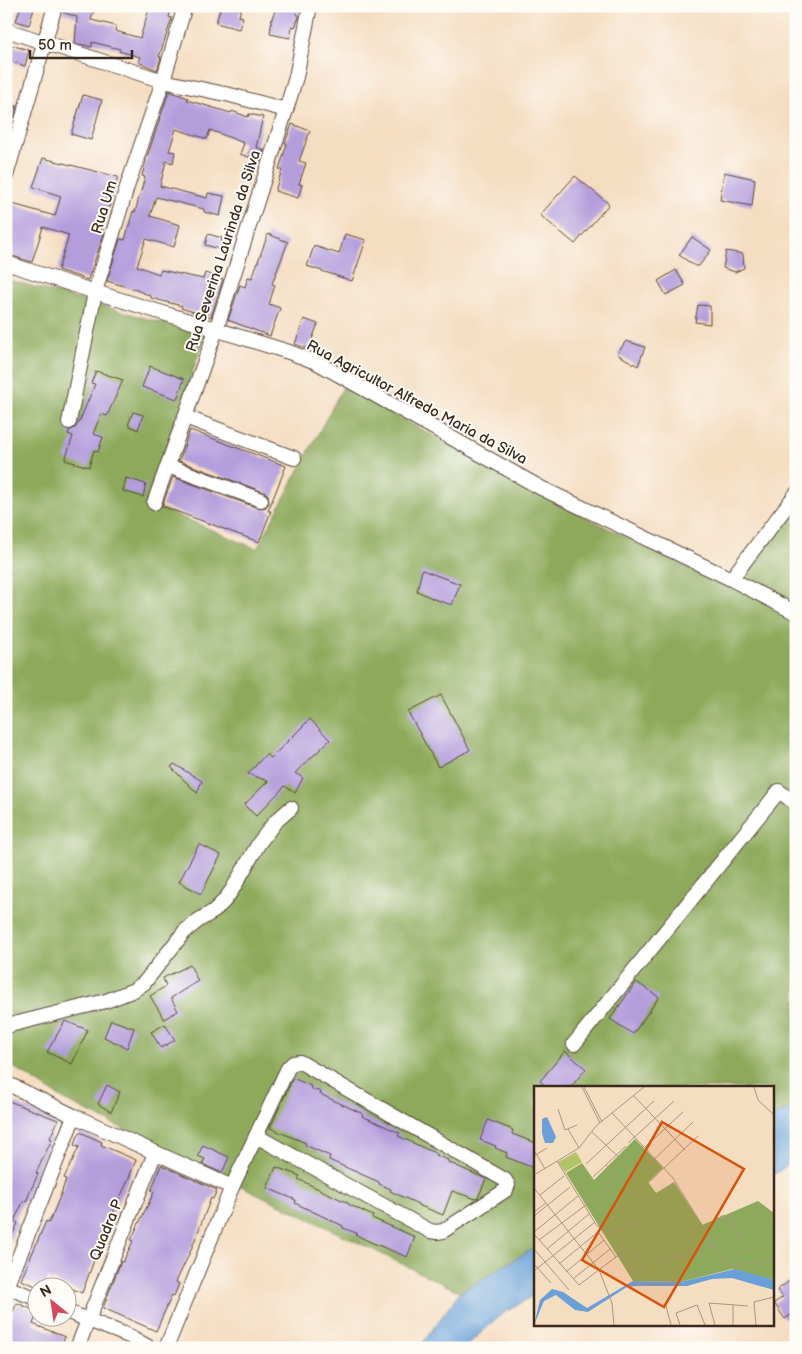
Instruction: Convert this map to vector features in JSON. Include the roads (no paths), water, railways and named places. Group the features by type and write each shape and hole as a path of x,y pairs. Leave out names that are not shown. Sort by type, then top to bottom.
{"street":[{"path":"6,176 55,6"},
{"name":"Rua Um","path":"68,422 95,292 127,187 163,81 184,6"},
{"name":"Rua Severina Laurinda da Silva","path":"154,503 216,330 286,110 296,77 310,6"},
{"path":"6,30 163,81 230,94 286,110"},
{"name":"Rua Agricultor Alfredo Maria da Silva","path":"6,263 290,352 316,362 541,488 731,579 796,613"},
{"path":"185,417 294,458"},
{"path":"168,466 261,500"},
{"path":"731,579 796,494"},
{"path":"574,1044 779,791 796,804"},
{"path":"6,1026 106,1001 134,990 144,983 185,931 224,901 241,876 259,843 275,822 291,808"},
{"path":"166,1348 232,1187 256,1136 288,1068 293,1063 300,1062 505,1180 508,1185 506,1190 443,1231 436,1232 256,1136"},
{"path":"6,1083 74,1116 232,1187"},
{"path":"28,1296 7,1288 74,1116"},
{"name":"Quadra P","path":"77,1348 155,1153"},
{"path":"78,1316 129,1336 150,1348"}],"water":[{"path":"796,1106 796,1160 774,1174 774,1117"},
{"path":"534,1248 534,1295 502,1314 464,1348 419,1348 460,1292"}]}
